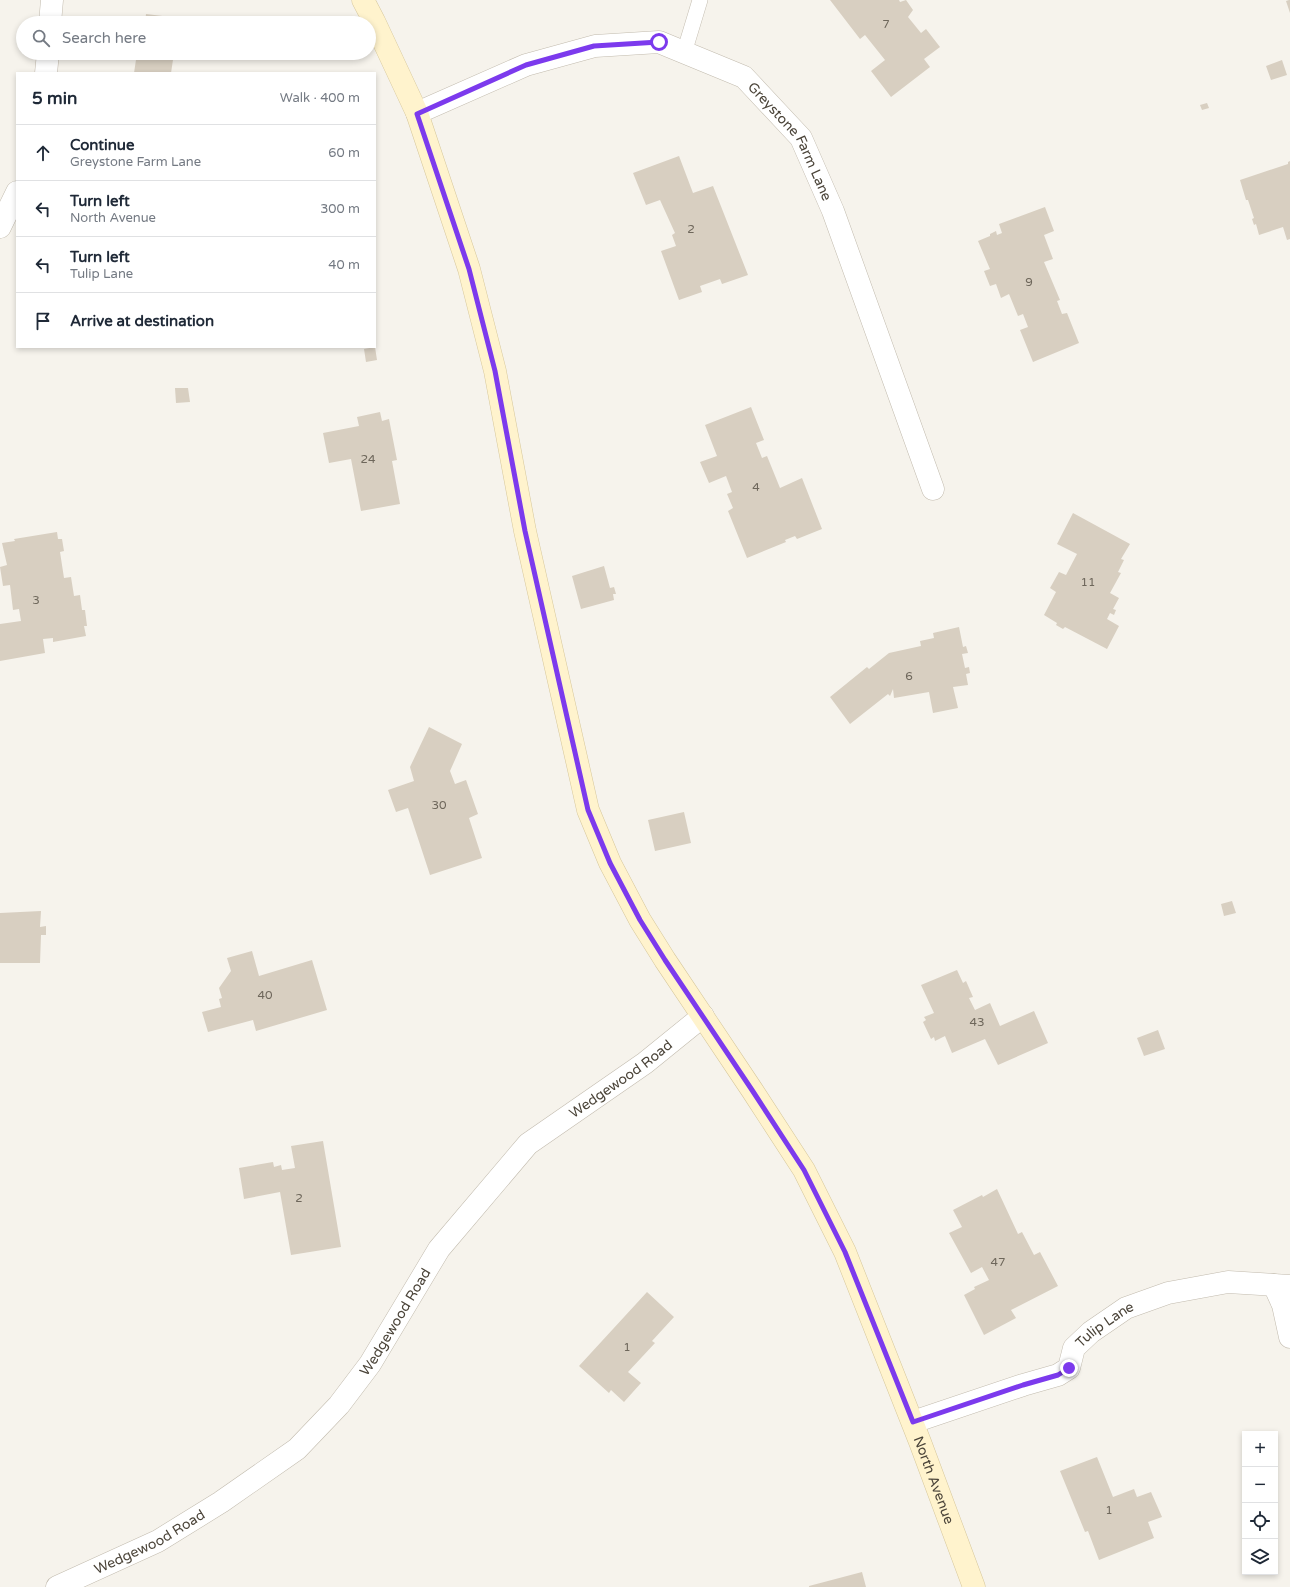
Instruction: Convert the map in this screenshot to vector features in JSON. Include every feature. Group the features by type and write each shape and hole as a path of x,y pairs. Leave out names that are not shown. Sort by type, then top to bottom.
{"street":[{"path":"51,16 52,0"},
{"name":"North Avenue","path":"363,0 371,16"},
{"name":"North Avenue","path":"376,25 417,114 469,269 495,371 525,531 588,810 610,863 640,920 804,1170 845,1252 913,1422 974,1587"},
{"name":"Greystone Farm Lane","path":"417,114 526,65 594,46 659,42 744,77 801,138 833,211 934,489"},
{"path":"46,72 47,60"},
{"path":"0,228 16,194"},
{"name":"Wedgewood Road","path":"57,1587 158,1541 221,1502 297,1449 339,1405 370,1364 439,1249 528,1144 645,1063 703,1016"},
{"name":"Tulip Lane","path":"913,1422 1023,1385 1058,1375 1069,1368 1074,1348 1091,1332 1126,1308 1168,1293 1228,1282 1282,1286 1283,1305 1290,1337"}],"lane":[{"path":"684,53 700,0"}],"building":[{"path":"830,0 899,0 900,2 906,0 913,10 908,17 921,33 926,29 940,47 924,59 930,67 891,97 871,71 885,60 865,35 860,39"},
{"path":"1290,0 1290,13 1286,1"},
{"path":"146,14 162,16 146,16"},
{"path":"136,60 173,60 171,72 134,72"},
{"path":"1282,60 1287,75 1271,80 1266,66"},
{"path":"1207,103 1209,108 1202,110 1200,105"},
{"path":"679,156 693,193 713,186 748,275 722,284 720,279 700,286 702,292 679,300 661,251 676,246 672,235 675,233 660,200 646,205 633,173"},
{"path":"1290,161 1290,239 1287,240 1283,227 1259,235 1256,224 1254,225 1252,219 1254,218 1248,200 1246,200 1240,180 1288,164"},
{"path":"1045,207 1054,231 1044,235 1053,259 1044,262 1060,300 1057,301 1062,314 1067,313 1079,343 1033,362 1020,330 1028,327 1023,314 1018,316 1009,294 1001,298 996,284 990,286 984,271 990,269 978,241 990,236 990,234 996,231 997,235 1002,233 999,224"},
{"path":"375,348 377,360 366,362 364,349"},
{"path":"175,388 188,388 190,402 176,403"},
{"path":"751,407 764,440 756,443 762,458 767,456 780,488 802,478 822,529 797,539 795,536 785,540 786,542 747,558 728,511 733,508 727,494 732,492 726,476 709,483 700,462 717,456 705,425"},
{"path":"380,412 382,421 389,419 397,460 392,461 400,504 361,511 351,459 329,463 323,433 359,426 357,417"},
{"path":"1073,513 1130,544 1121,559 1124,560 1118,572 1121,573 1110,593 1119,598 1113,609 1116,610 1114,615 1110,613 1107,619 1119,626 1107,649 1065,627 1063,629 1056,625 1057,623 1044,615 1056,592 1050,588 1059,572 1066,575 1077,554 1057,544"},
{"path":"57,532 58,539 62,539 64,551 60,552 64,578 71,577 74,596 80,595 82,610 85,610 87,626 84,626 86,636 53,642 53,638 43,639 45,653 0,661 0,624 21,621 19,609 13,610 10,585 3,586 0,567 7,565 2,543 15,541 14,539"},
{"path":"604,566 610,588 614,587 616,594 613,594 614,600 581,609 572,576"},
{"path":"959,627 963,647 966,646 968,653 962,654 965,668 969,667 970,673 966,674 968,685 953,687 958,708 933,713 929,692 894,698 893,689 890,696 888,694 850,724 830,697 867,667 869,669 889,653 921,646 920,641 934,638 933,633"},
{"path":"429,727 462,744 450,771 455,784 466,780 478,814 469,818 482,858 430,875 408,808 396,812 388,790 414,781 410,767"},
{"path":"684,812 691,843 655,851 648,820"},
{"path":"1232,901 1236,913 1224,916 1221,904"},
{"path":"41,911 40,927 46,926 46,935 41,935 40,963 0,963 0,913"},
{"path":"252,951 259,976 312,960 327,1010 256,1031 253,1020 208,1032 202,1012 221,1007 219,999 222,998 219,988 231,971 227,958"},
{"path":"957,970 963,983 966,981 973,997 969,998 975,1010 990,1003 1000,1026 1034,1011 1048,1043 998,1065 985,1039 952,1053 945,1036 935,1041 934,1037 931,1039 923,1022 926,1020 924,1017 934,1013 921,985"},
{"path":"1158,1030 1165,1049 1144,1056 1137,1038"},
{"path":"323,1141 341,1247 291,1255 280,1192 244,1199 239,1168 273,1162 274,1167 281,1165 282,1170 295,1168 291,1146"},
{"path":"997,1189 1018,1234 1022,1232 1034,1255 1040,1252 1058,1286 1011,1310 1016,1318 984,1335 964,1295 975,1289 974,1287 989,1280 982,1267 971,1273 949,1233 962,1227 953,1210"},
{"path":"647,1292 674,1317 652,1341 655,1343 628,1372 641,1383 624,1402 611,1390 609,1393 579,1366"},
{"path":"1097,1457 1113,1497 1134,1489 1137,1497 1151,1492 1162,1517 1148,1522 1154,1538 1099,1560 1088,1531 1085,1532 1060,1471"},
{"path":"862,1572 866,1587 809,1587 809,1586"}],"route":[{"path":"659,42 594,46 526,65 417,114 469,269 495,371 525,531 588,810 610,863 640,920 804,1170 845,1252 913,1422 1023,1385 1058,1375 1069,1368"}]}
